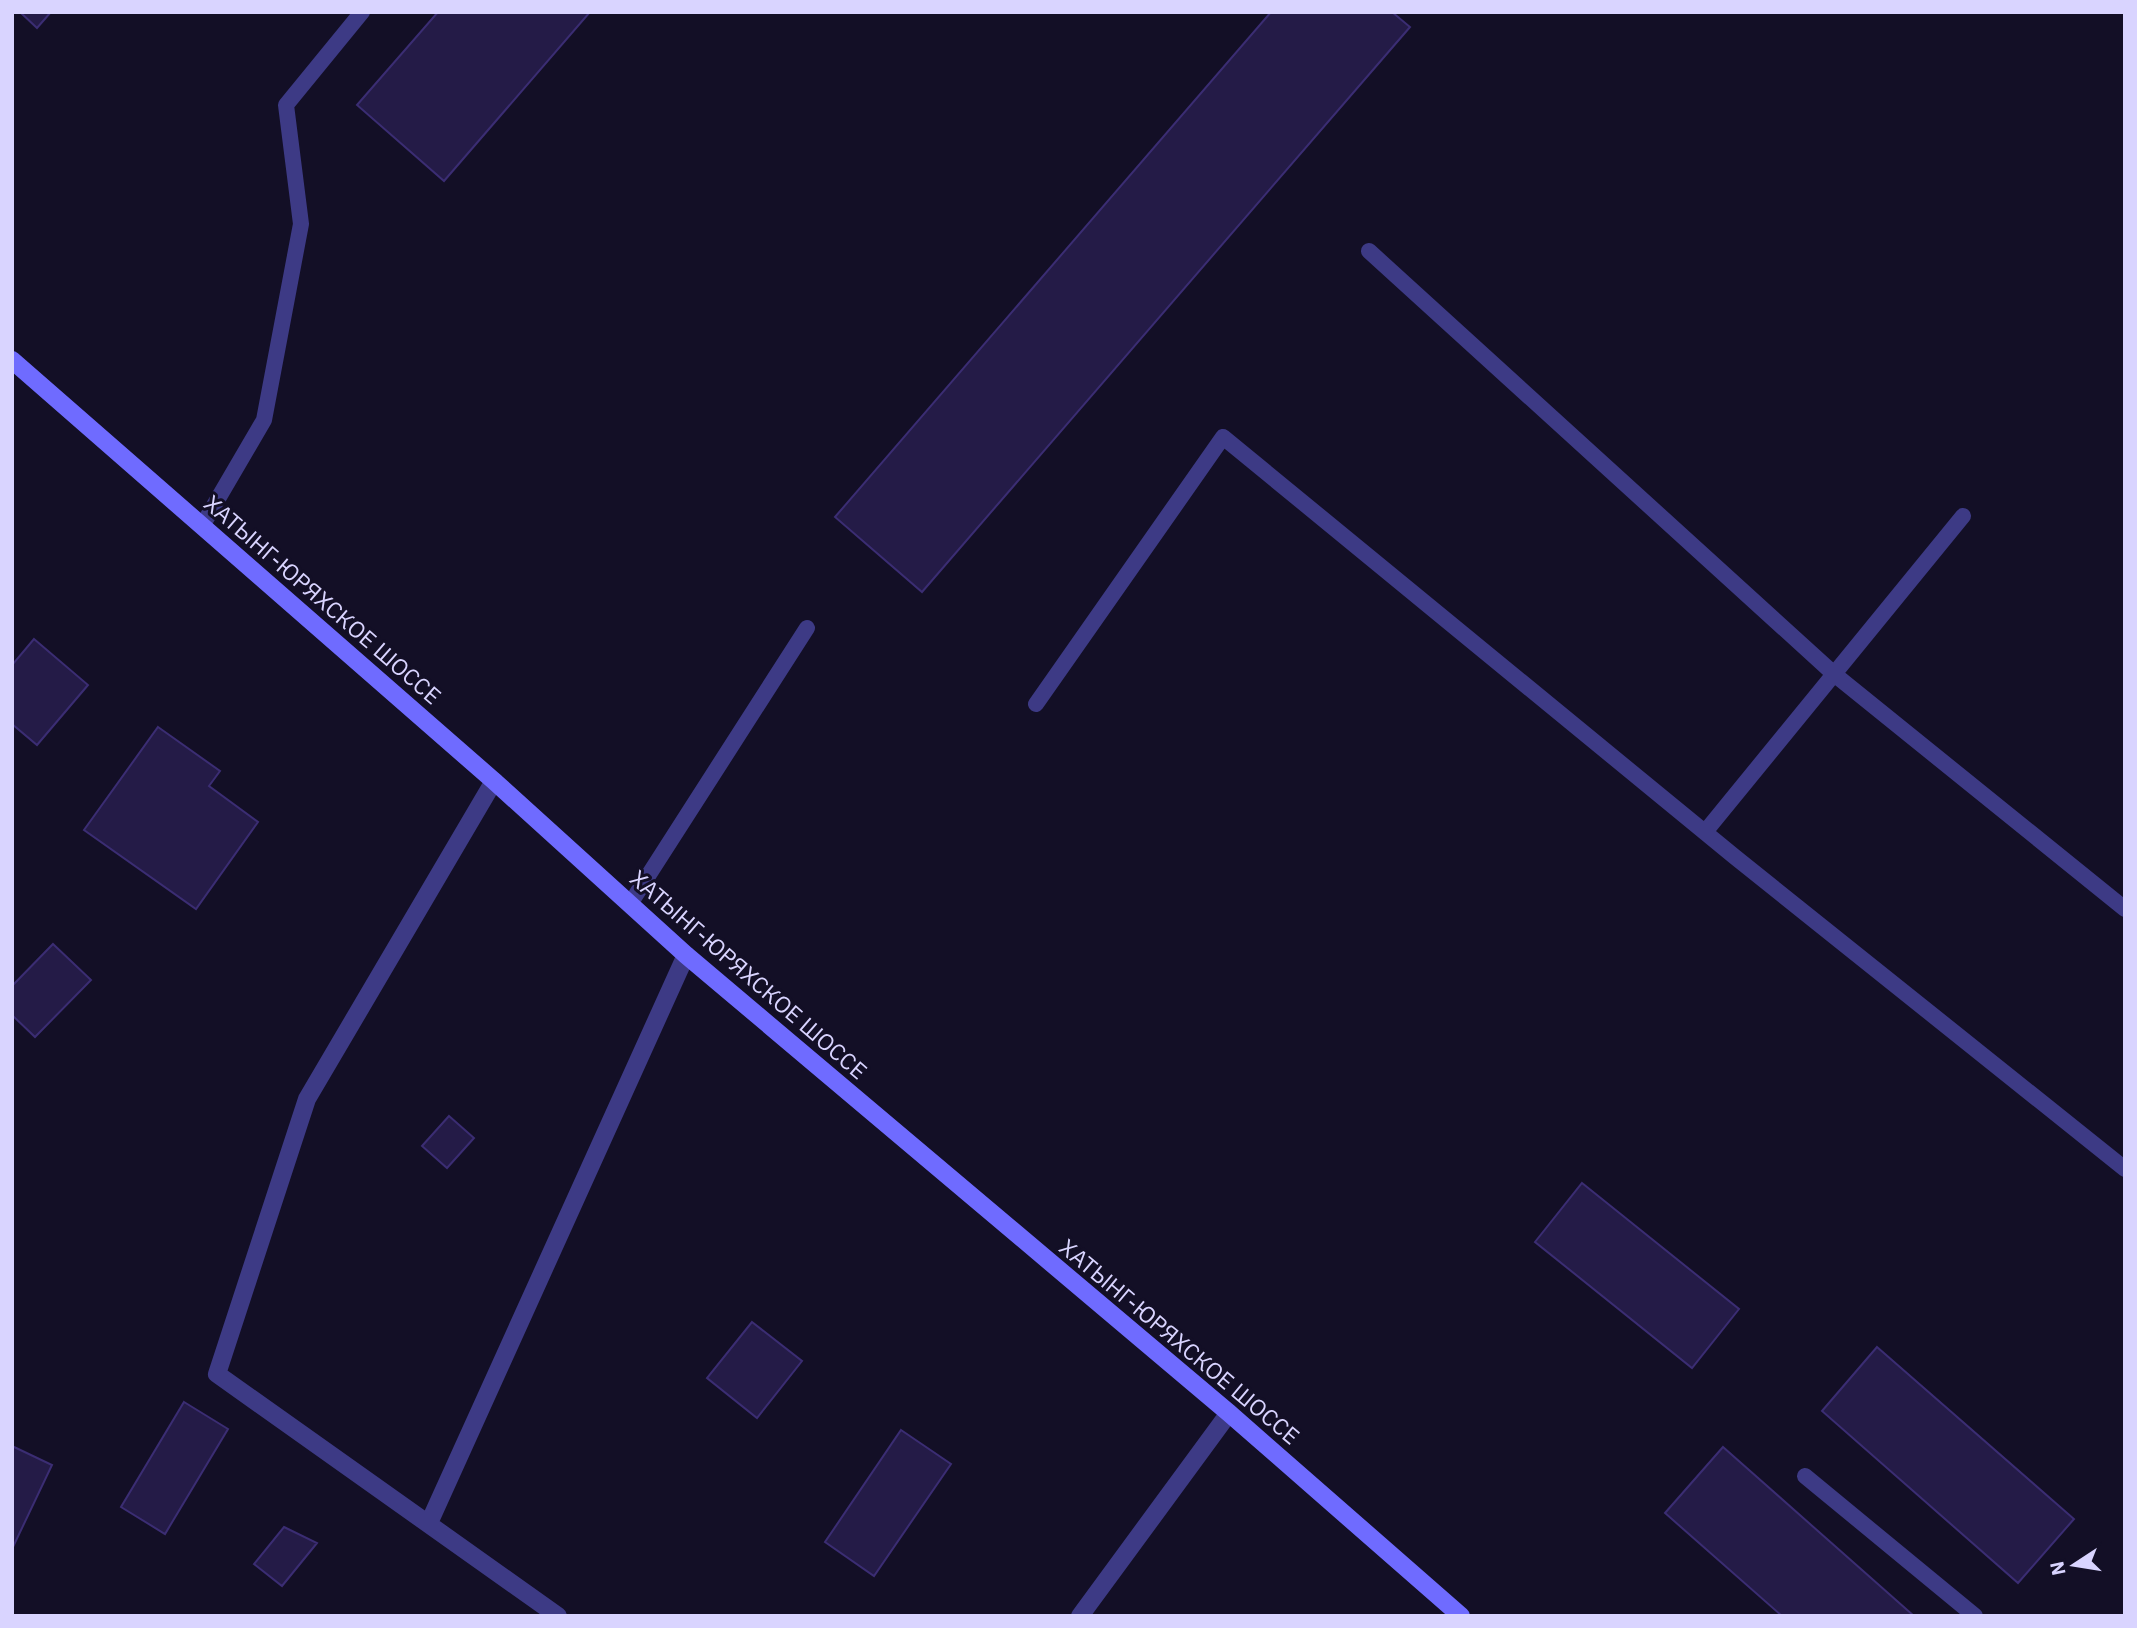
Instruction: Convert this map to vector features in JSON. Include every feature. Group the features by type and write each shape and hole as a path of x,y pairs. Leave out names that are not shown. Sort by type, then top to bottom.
{"main road":[{"name":"ХАТЫНГ-ЮРЯХСКОЕ ШОССЕ","path":"12,360 494,780 686,955 1229,1413 1461,1616"}],"street":[{"path":"494,780 307,1099 217,1374 558,1616"},
{"path":"429,1523 686,955"},
{"path":"1080,1616 1229,1413"}],"lane":[{"path":"202,526 264,420 267,407 301,224 286,105 362,12"},
{"path":"1370,251 1834,674 2125,909"},
{"path":"1036,704 1223,437 1705,832 2125,1170"},
{"path":"1705,832 1963,516"},
{"path":"630,904 807,628"},
{"path":"1805,1476 1975,1616"}],"building":[{"path":"20,12 51,12 37,28"},
{"path":"438,12 590,12 444,181 357,105"},
{"path":"1271,12 1392,12 1410,27 922,592 835,517"},
{"path":"34,639 88,685 37,745 12,724 12,665"},
{"path":"158,727 220,771 209,786 258,822 196,909 84,830"},
{"path":"53,944 91,980 35,1037 12,1015 12,986"},
{"path":"449,1116 474,1138 447,1168 422,1146"},
{"path":"1582,1183 1739,1309 1692,1368 1535,1242"},
{"path":"752,1322 802,1361 757,1418 707,1378"},
{"path":"1877,1347 2074,1519 2018,1583 1822,1411"},
{"path":"184,1402 228,1429 165,1534 121,1507"},
{"path":"901,1430 951,1464 874,1576 825,1542"},
{"path":"12,1446 52,1465 12,1549"},
{"path":"1723,1447 1914,1616 1782,1616 1665,1513"},
{"path":"284,1527 317,1543 282,1586 254,1564"}]}
